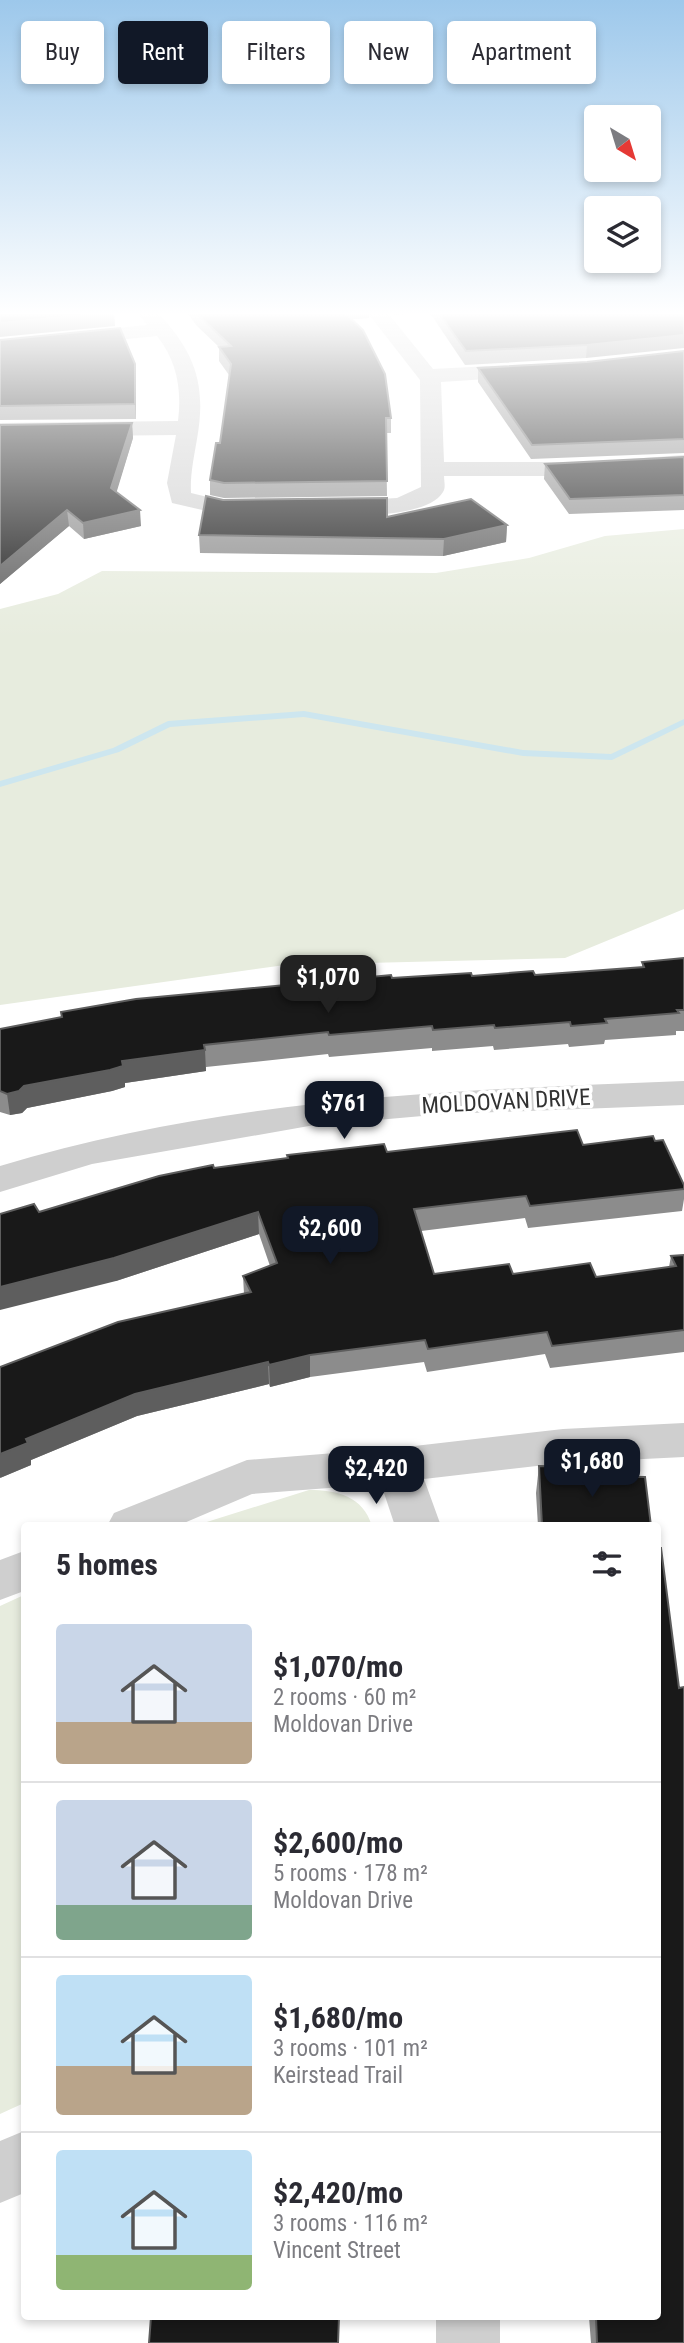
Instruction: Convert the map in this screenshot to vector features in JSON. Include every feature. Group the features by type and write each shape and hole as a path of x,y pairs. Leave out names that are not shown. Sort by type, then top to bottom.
{"street":[{"path":"190,421 177,480 180,498 224,508 275,508"},
{"path":"313,507 415,503 433,490 431,421"},
{"path":"0,430 188,428"},
{"path":"434,469 589,469 684,462"},
{"name":"MOLDOVAN DRIVE","path":"0,1179 88,1152 309,1114 445,1102 684,1093"},
{"path":"140,1522 247,1477 397,1465 563,1446 684,1440"},
{"path":"397,1465 417,1522"},
{"path":"0,1581 21,1571"},
{"path":"0,2173 21,2162"},
{"path":"468,2320 468,2343"}],"shaded area":[{"path":"684,529 684,909 565,958 285,965 0,1005 0,609 58,594 102,571 436,573 529,558 605,536"},
{"path":"309,1490 329,1491 348,1497 362,1508 370,1522 207,1522"},
{"path":"21,1596 21,2104 0,2114 0,1606"}],"building":[{"path":"223,421 386,421 387,481 224,483 210,480 216,443 220,443"},
{"path":"515,421 684,421 684,439 532,445"},
{"path":"132,423 111,488 140,510 83,523 67,510 0,566 0,425"},
{"path":"684,457 684,495 570,499 545,464"},
{"path":"206,496 223,500 387,498 387,517 471,499 507,525 444,539 199,535"},
{"path":"684,958 684,1010 677,1010 679,1013 605,1019 607,1023 571,1026 570,1022 433,1030 432,1026 329,1035 328,1032 204,1045 205,1050 122,1061 123,1066 110,1070 24,1086 19,1091 7,1094 0,1091 0,1029 62,1017 61,1012 136,999 391,975 392,978 471,973 472,976 533,971 535,975 644,967 642,962"},
{"path":"577,1130 583,1145 653,1136 655,1141 663,1140 684,1189 530,1206 526,1196 414,1209 434,1274 509,1264 513,1274 590,1263 596,1277 676,1266 671,1256 684,1255 684,1330 552,1346 547,1332 428,1349 425,1340 310,1355 269,1365 268,1362 135,1394 26,1439 28,1443 0,1454 0,1367 118,1322 251,1292 243,1276 277,1263 258,1212 114,1258 0,1287 0,1214 34,1204 39,1212 159,1176 213,1165 214,1168 288,1158 287,1155 384,1144 387,1152"},
{"path":"539,1466 583,1467 585,1476 645,1477 651,1522 542,1522"},
{"path":"661,1548 679,1688 684,1687 684,2343 597,2343 596,2320 661,2320"},
{"path":"151,2320 339,2320 338,2343 149,2343"}],"waterway":[{"path":"0,784 116,750 168,724 304,714 523,753 612,757 684,722"}]}
